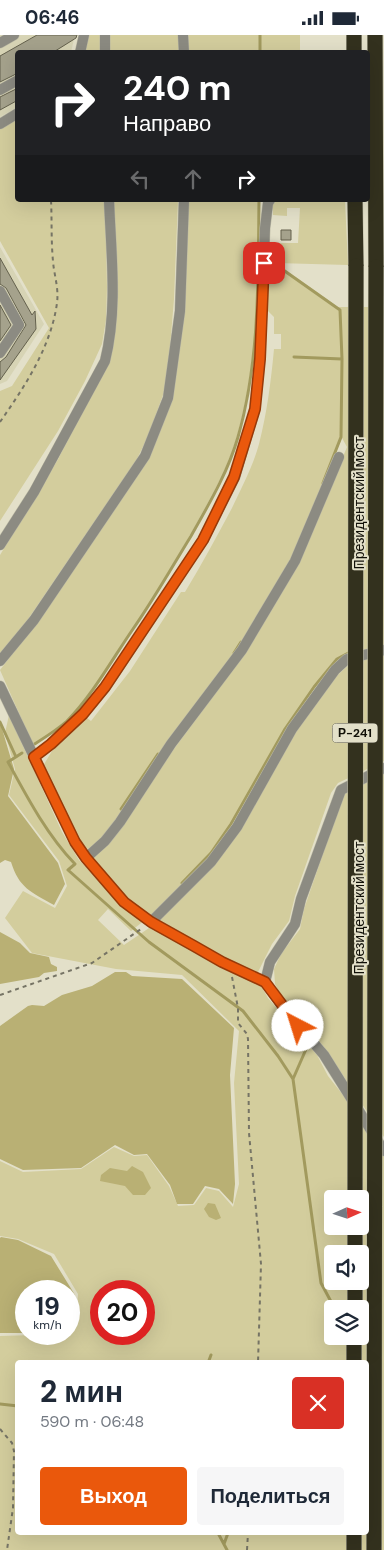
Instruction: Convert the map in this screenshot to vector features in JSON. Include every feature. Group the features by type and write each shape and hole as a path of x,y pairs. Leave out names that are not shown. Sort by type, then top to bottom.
{"highway":[{"name":"Президентский мост","path":"374,1550 375,35"},
{"name":"Президентский мост","path":"355,202 355,1190"},
{"path":"354,1345 354,1360"},
{"path":"354,1535 354,1550"}],"lane":[{"path":"0,43 14,35"},
{"path":"81,50 84,35"},
{"path":"105,35 105,50"},
{"path":"183,35 184,50"},
{"path":"0,90 15,82"},
{"path":"0,124 15,115"},
{"path":"0,545 34,492 105,361 109,346 112,300 109,202"},
{"path":"0,661 34,620 145,456 168,398 180,311 184,202"},
{"path":"34,757 83,714 105,687 203,540 234,477 255,409 260,359 265,229 269,202"},
{"path":"0,291 20,325 0,352"},
{"path":"86,858 105,841 120,822 171,745 242,651 294,561 339,457"},
{"path":"151,922 211,862 237,827 292,729 335,670 347,659 384,650"},
{"path":"0,686 75,842 86,858 124,902 151,922 229,965 265,982 286,1011 324,1055 384,1151"},
{"path":"265,982 270,962 295,924 301,899 341,789 384,767"}],"path":[{"path":"0,422 38,363 53,322 57,301 57,285 53,261 51,202"},
{"path":"0,995 92,963 151,922"},
{"path":"229,965 236,994 238,1023 247,1034 248,1039 249,1133 261,1264 258,1360"},
{"path":"0,1429 12,1443 14,1451 12,1508 7,1550"},
{"path":"248,1535 248,1550"}],"shaded area":[{"path":"0,35 75,35 71,50 15,50 15,108 0,117"},
{"path":"79,35 100,35 101,50 76,50"},
{"path":"109,35 178,35 179,50 109,50"},
{"path":"186,35 300,35 300,50 187,50"},
{"path":"15,111 15,202 105,202 107,287 106,320 102,344 85,381 58,431 0,521 0,391 12,386 49,328 0,241 0,121"},
{"path":"114,202 178,202 174,299 169,359 164,392 149,434 137,459 20,631 0,655 0,555 57,461 104,371"},
{"path":"187,202 259,202 257,289 253,349 244,407 237,436 224,472 171,567 93,688 67,720 33,745 0,670 46,610 165,418"},
{"path":"273,202 345,202 348,265 276,263 338,307 384,307 384,645 347,653 337,660 326,672 285,730 232,824 211,853 157,913 154,912 151,915 127,899 95,863 94,857 234,668 307,544 347,447 342,438 292,558 261,613 227,664 165,745 110,829 91,849 82,848 43,766 52,751 87,718 91,721 130,671 181,592 185,592 232,508 257,452 270,385 274,349 281,349 281,334 274,334 274,317 265,308 266,243 298,243 300,208 287,208 287,216 273,215"},
{"path":"0,247 44,324 7,381 0,384"},
{"path":"384,655 384,761 338,783 331,793 295,896 289,921 272,944 257,974 233,963 159,920 207,872 294,734 333,679 350,664"},
{"path":"9,715 62,832 79,860 124,907 145,920 131,931 108,909 98,920 124,945 152,926 260,984 268,998 317,1055 328,1076 384,1147 384,1550 0,1550 0,1336 15,1336 15,1345 80,1345 80,1280 70,1280 54,1254 18,1239 0,1236 0,1161 23,1172 81,1169 114,1147 134,1156 147,1155 169,1186 178,1206 194,1205 206,1188 219,1191 233,1207 239,1184 234,1083 239,1031 182,975 116,969 32,953 5,918 23,891 55,908 67,886 59,861 9,795 15,769 5,733"},
{"path":"0,722 14,769 8,796 58,863 65,884 54,905 32,893 22,884 11,862 5,860 0,863"},
{"path":"384,773 384,1137 324,1047 282,998 275,984 274,969 281,954 300,929 304,909 346,792"},
{"path":"0,932 20,943 30,953 49,957 51,964 57,967 57,971 44,973 39,977 0,984"},
{"path":"115,972 126,972 132,976 182,979 234,1028 230,1075 235,1184 233,1204 219,1189 205,1186 193,1204 177,1204 170,1185 147,1154 134,1155 115,1145 81,1168 23,1170 0,1159 0,1026 28,1006 44,1006 62,995 92,986"},
{"path":"132,1166 143,1172 151,1188 145,1195 133,1195 125,1186 100,1181 101,1175 110,1168 127,1171"},
{"path":"208,1203 215,1204 221,1218 216,1220 209,1217 204,1209"},
{"path":"0,1238 18,1240 51,1256 66,1280 15,1280 15,1333 0,1333"}],"building":[{"path":"37,35 77,35 76,38 57,50 15,50 15,74 0,82 0,56"},
{"path":"15,90 15,102 0,110 0,97"},
{"path":"281,230 291,230 291,240 281,240"},
{"path":"0,258 32,315 35,311 36,329 0,380 0,362 6,357 26,325 6,288 0,284"},
{"path":"0,305 11,325 0,341"}],"waterway":[{"path":"260,35 260,50"},
{"path":"33,745 67,721 94,689 191,536 218,488 229,463 245,408 254,349 258,289 259,202"},
{"path":"279,267 340,310 342,359 341,437 323,483"},
{"path":"294,357 342,359"},
{"path":"234,653 241,642"},
{"path":"182,883 211,853 231,824 285,729 314,687 337,659 352,651"},
{"path":"0,722 16,757"},
{"path":"22,753 8,762 30,802 55,841 75,864 68,870 149,942 243,1011 278,1056 293,1079 321,1283 330,1300"},
{"path":"121,809 158,754"},
{"path":"293,1079 307,1047"},
{"path":"209,1360 211,1355"},
{"path":"0,1404 15,1406"},
{"path":"219,1535 227,1550"},
{"path":"224,1544 227,1535"}],"route":[{"path":"264,263 260,359 255,409 234,477 203,540 121,665 83,714 34,757 75,842 86,858 124,902 151,922 222,962 265,982 298,1026"}]}
